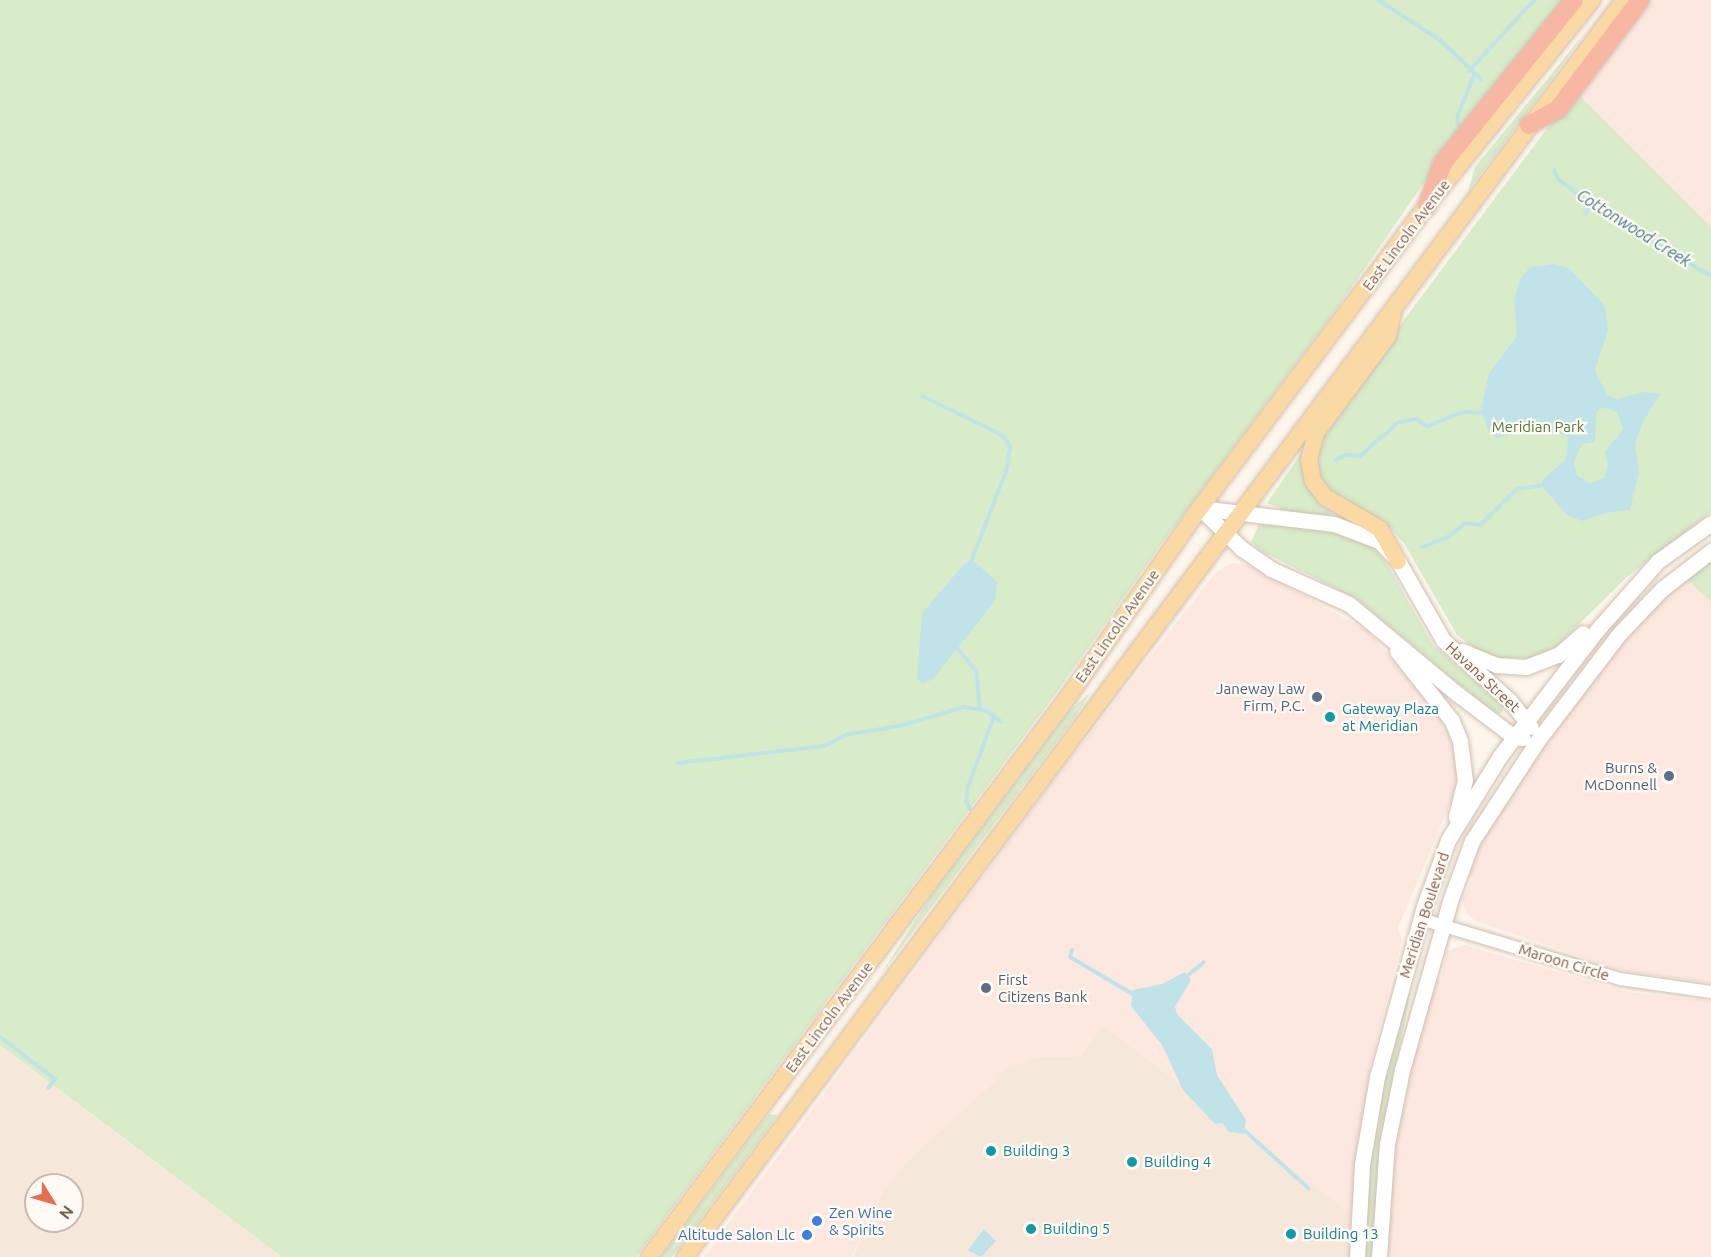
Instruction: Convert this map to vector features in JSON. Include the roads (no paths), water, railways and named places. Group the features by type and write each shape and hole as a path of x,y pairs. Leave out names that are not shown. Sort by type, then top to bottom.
{"highway":[{"path":"1427,206 1443,163 1574,0"},
{"path":"1529,125 1558,109 1640,0"}],"main road":[{"name":"East Lincoln Avenue","path":"649,1257 1063,704 1200,508 1427,206 1592,0"},
{"name":"East Lincoln Avenue","path":"685,1257 1624,0"},
{"path":"1393,308 1388,336 1316,433 1309,459 1313,481 1325,497 1383,532 1398,561"},
{"name":"Havana Street","path":"1200,508 1352,528 1378,541 1398,561 1443,640 1527,719 1538,740"},
{"name":"Havana Street","path":"1200,508 1225,533 1271,569 1349,604 1390,641 1514,737 1538,740"},
{"name":"Meridian Boulevard","path":"1357,1257 1362,1164 1374,1090 1421,919 1448,840 1514,737 1597,630 1658,561 1711,523"},
{"name":"Meridian Boulevard","path":"1379,1257 1382,1192 1393,1108 1443,925 1472,841 1538,740 1633,617 1676,576 1711,551"},
{"path":"1443,640 1496,665 1522,667 1546,661 1572,645 1615,597 1658,561"},
{"path":"1390,641 1419,684 1452,722 1460,741 1465,780 1448,840"}],"street":[{"name":"Maroon Circle","path":"1421,919 1625,981 1711,992"}],"water":[{"path":"1553,264 1569,268 1605,306 1608,331 1595,370 1608,396 1617,399 1642,392 1660,394 1643,422 1635,444 1639,471 1630,510 1605,513 1583,521 1568,516 1542,486 1543,479 1566,459 1568,437 1559,433 1518,432 1497,438 1488,429 1481,410 1489,373 1517,336 1514,300 1520,279 1530,267","holes":["1603,407 1617,412 1623,429 1605,452 1608,467 1604,478 1590,483 1577,476 1574,461 1582,444 1595,442 1596,413"]},
{"path":"966,562 975,562 997,582 995,601 933,679 922,684 917,678 922,613"},
{"path":"1185,972 1191,980 1175,1007 1177,1014 1212,1049 1217,1075 1246,1120 1244,1134 1229,1132 1222,1123 1215,1124 1183,1090 1162,1045 1131,1006 1133,990 1162,984"},
{"path":"984,1229 996,1241 981,1257 968,1250"}],"waterway":[{"name":"Cottonwood Creek","path":"1378,0 1440,40 1481,79"},
{"path":"1469,71 1534,0"},
{"path":"1463,129 1457,122 1458,115 1474,75"},
{"name":"Cottonwood Creek","path":"1554,170 1558,179 1592,205 1711,276"},
{"path":"1585,214 1592,205"},
{"path":"922,396 998,433 1007,440 1010,448 1007,469 969,567"},
{"path":"1335,460 1347,455 1360,456 1399,422 1416,419 1427,426 1464,412 1484,413"},
{"path":"1422,547 1448,537 1465,523 1480,525 1517,489 1545,485"},
{"path":"956,647 976,671 980,709"},
{"path":"678,763 824,746 849,734 900,726 964,707 986,711 1002,722"},
{"path":"970,809 966,802 968,787 994,716"},
{"path":"1072,950 1070,957 1136,996"},
{"path":"1186,977 1204,962"},
{"path":"0,1037 55,1079 48,1088"},
{"path":"1243,1129 1308,1188"}],"place":[{"name":"Janeway Law Firm, P.C.","path":"1317,697"},
{"name":"Gateway Plaza at Meridian","path":"1330,717"},
{"name":"Burns & McDonnell","path":"1669,776"},
{"name":"First Citizens Bank","path":"986,988"},
{"name":"Building 3","path":"991,1151"},
{"name":"Building 4","path":"1132,1162"},
{"name":"Zen Wine & Spirits","path":"817,1221"},
{"name":"Building 5","path":"1031,1229"},
{"name":"Building 13","path":"1291,1234"},
{"name":"Altitude Salon Llc","path":"807,1235"}],"park label":[{"name":"Meridian Park","path":"1538,427"}]}
